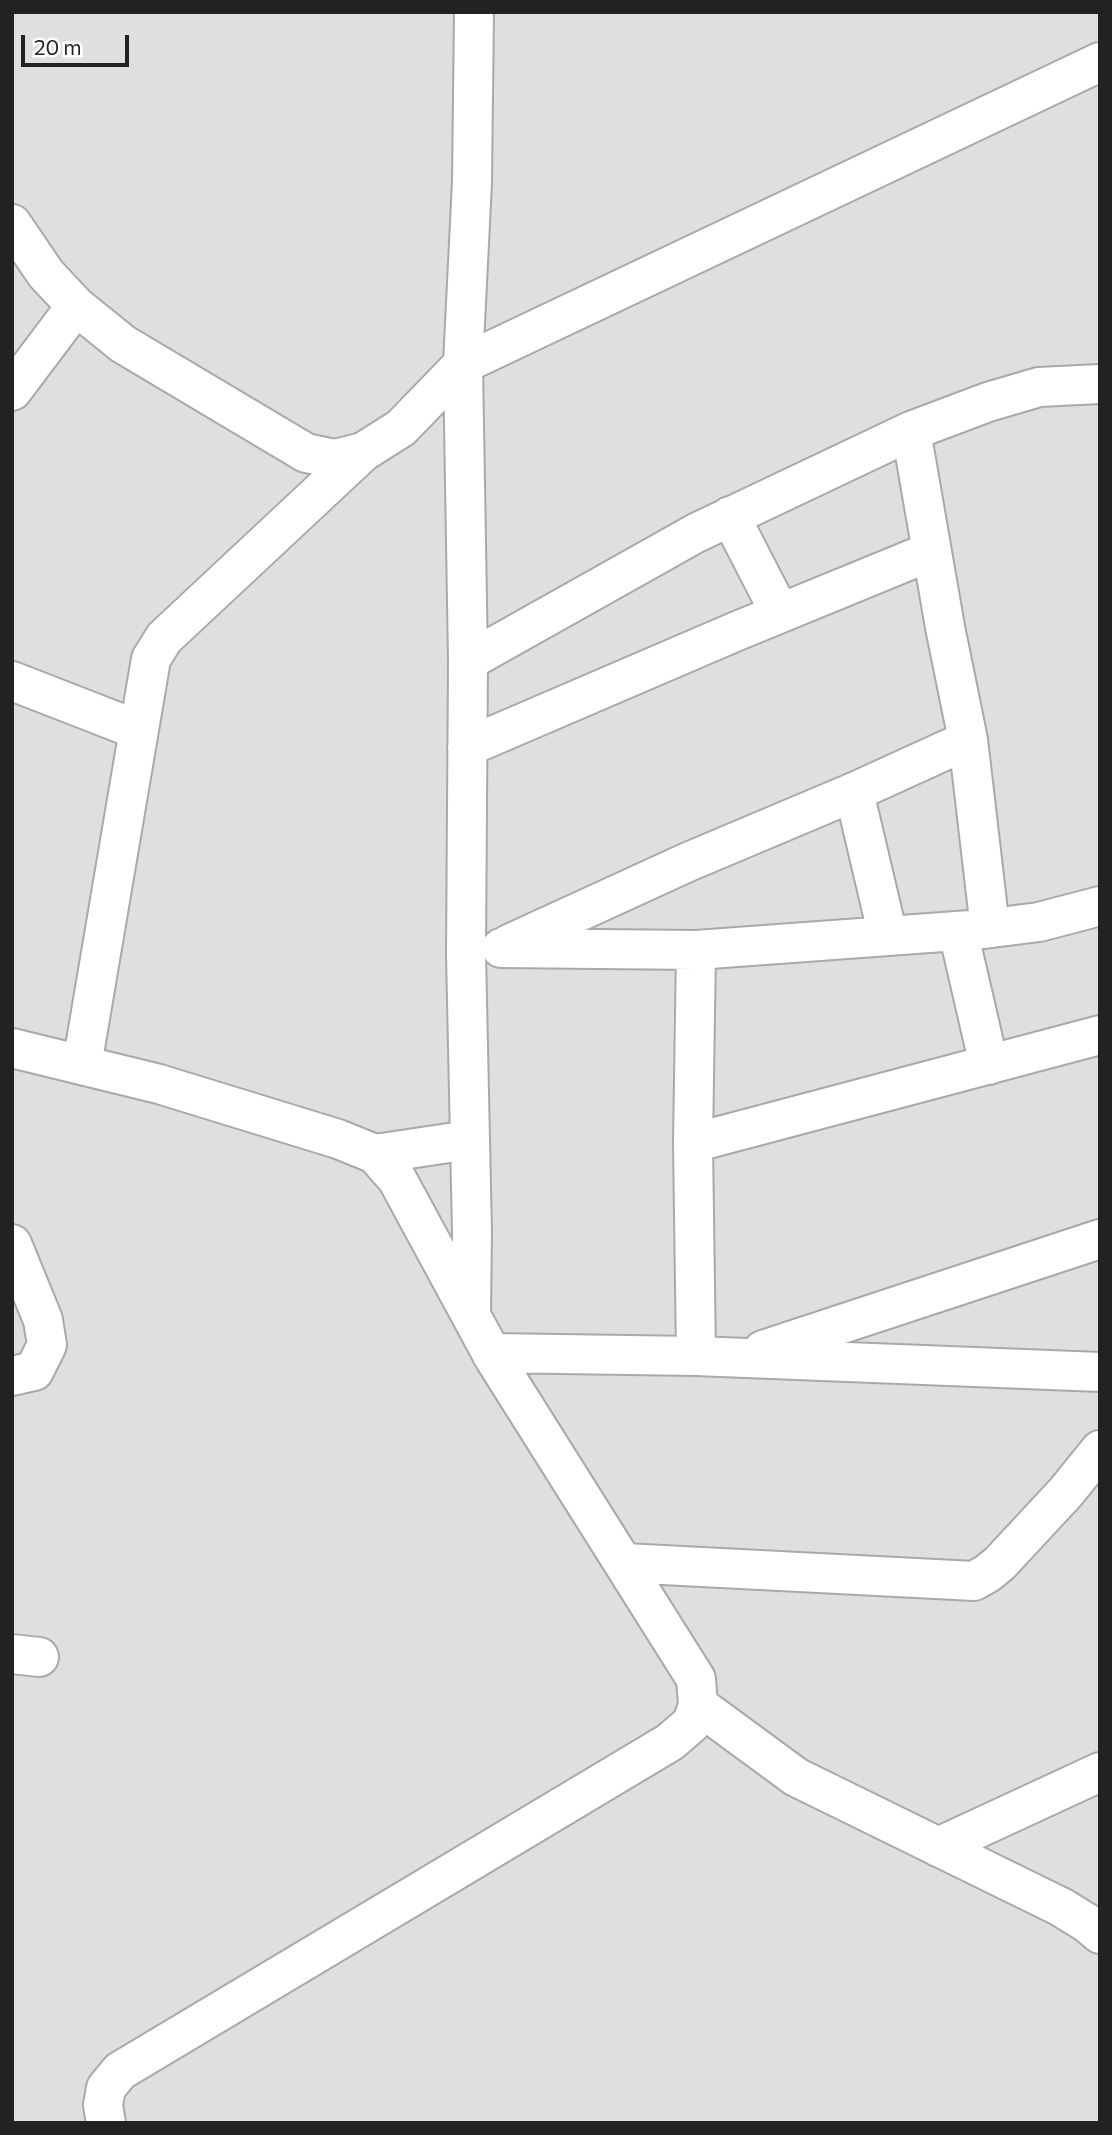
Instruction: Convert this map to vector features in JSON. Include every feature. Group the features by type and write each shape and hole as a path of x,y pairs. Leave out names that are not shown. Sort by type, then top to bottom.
{"street":[{"path":"471,1315 469,1140 483,951 467,747 463,364 472,182 474,12"},
{"path":"82,1065 138,730 152,659 164,638 363,452 401,428 463,364 1100,62"},
{"path":"12,224 46,274 76,306 123,344 306,453 335,459 363,452"},
{"path":"12,391 76,306"},
{"path":"468,661 696,533 911,431 988,402 1039,387 1100,384"},
{"path":"911,431 968,740 974,929 989,1065"},
{"path":"730,516 780,613"},
{"path":"467,747 932,551"},
{"path":"12,681 138,730"},
{"path":"483,951 854,792 968,740"},
{"path":"854,792 888,936"},
{"path":"483,951 696,950 888,936 1039,922 1100,906"},
{"path":"696,950 693,1143 696,1356"},
{"path":"693,1143 1100,1035"},
{"path":"12,1048 172,1088 338,1139 375,1154 397,1179 491,1353 696,1679 698,1705 692,1723 670,1742 120,2071 106,2088 103,2105 106,2123"},
{"path":"375,1154 469,1140"},
{"path":"739,1358 1100,1239"},
{"path":"12,1244 43,1320 47,1345 34,1371 12,1376"},
{"path":"491,1353 696,1356 1100,1372"},
{"path":"624,1563 974,1581 1000,1563 1066,1492 1100,1450"},
{"path":"698,1705 796,1777 1061,1907 1100,1934"},
{"path":"938,1847 1100,1772"}],"shaded area":[{"path":"12,12 1100,12 1100,2123 12,2123"}]}
